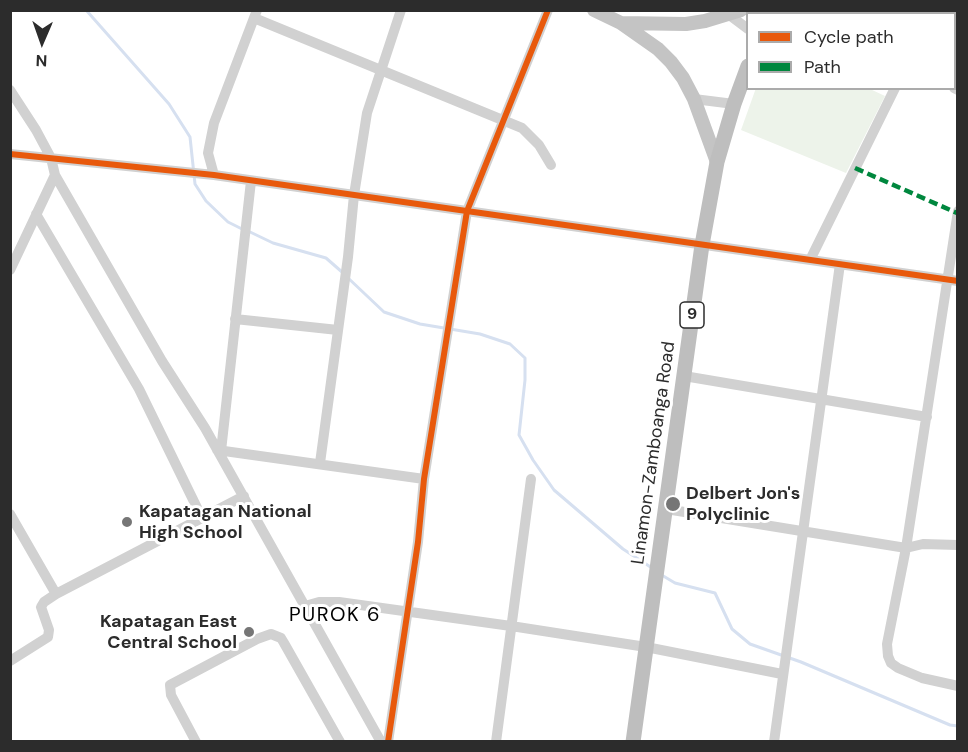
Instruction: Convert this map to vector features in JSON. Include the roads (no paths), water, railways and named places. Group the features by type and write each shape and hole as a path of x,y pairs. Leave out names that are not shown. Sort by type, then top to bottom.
{"highway":[{"name":"Linamon-Zamboanga Road","path":"633,741 702,245 717,162 746,69"}],"main road":[{"path":"601,12 658,49 671,62 683,78 693,99 717,162"},
{"path":"621,23 686,24 731,12"}],"street":[{"path":"320,463 348,258 354,195 367,113 401,10"},
{"path":"384,741 418,542 424,479 467,211 548,10"},
{"path":"731,12 746,28"},
{"path":"209,175 208,153 214,123 256,14 380,71 514,124 528,132 551,165"},
{"path":"10,90 36,129 51,158 55,175 162,361 219,451 305,606 384,741"},
{"path":"810,260 893,91"},
{"path":"693,99 734,104"},
{"path":"10,154 209,175 957,281"},
{"path":"10,270 55,175"},
{"path":"219,451 251,181"},
{"path":"957,212 906,548 888,638 888,656 891,663 898,668 922,678 957,686"},
{"path":"36,214 139,389 202,518"},
{"path":"774,741 840,264"},
{"path":"235,319 338,330"},
{"path":"684,376 927,417"},
{"path":"219,451 424,479"},
{"path":"496,741 531,478"},
{"path":"10,662 48,637 49,630 41,608 44,602 244,496"},
{"path":"666,510 906,548 923,544 957,545"},
{"path":"10,514 56,594"},
{"path":"305,606 327,601 511,626 646,646 782,671"},
{"path":"196,741 171,695 170,686 257,639 271,634 281,638 340,741"}],"waterway":[{"path":"86,10 169,104 190,137 195,184 206,201 228,222 242,229"},
{"path":"248,231 273,243 326,258 342,272"},
{"path":"347,277 384,312 420,324 480,334 510,344 525,358 519,435 533,460 554,490 623,549 652,568"},
{"path":"660,574 675,583 715,593 732,629 750,644 801,662 950,725 958,726"}],"place":[{"name":"Delbert Jon's Polyclinic","path":"673,504"},
{"name":"Kapatagan National High School","path":"127,522"},
{"name":"Kapatagan East Central School","path":"249,632"}],"district":[{"name":"PUROK 6","path":"335,616"}]}
